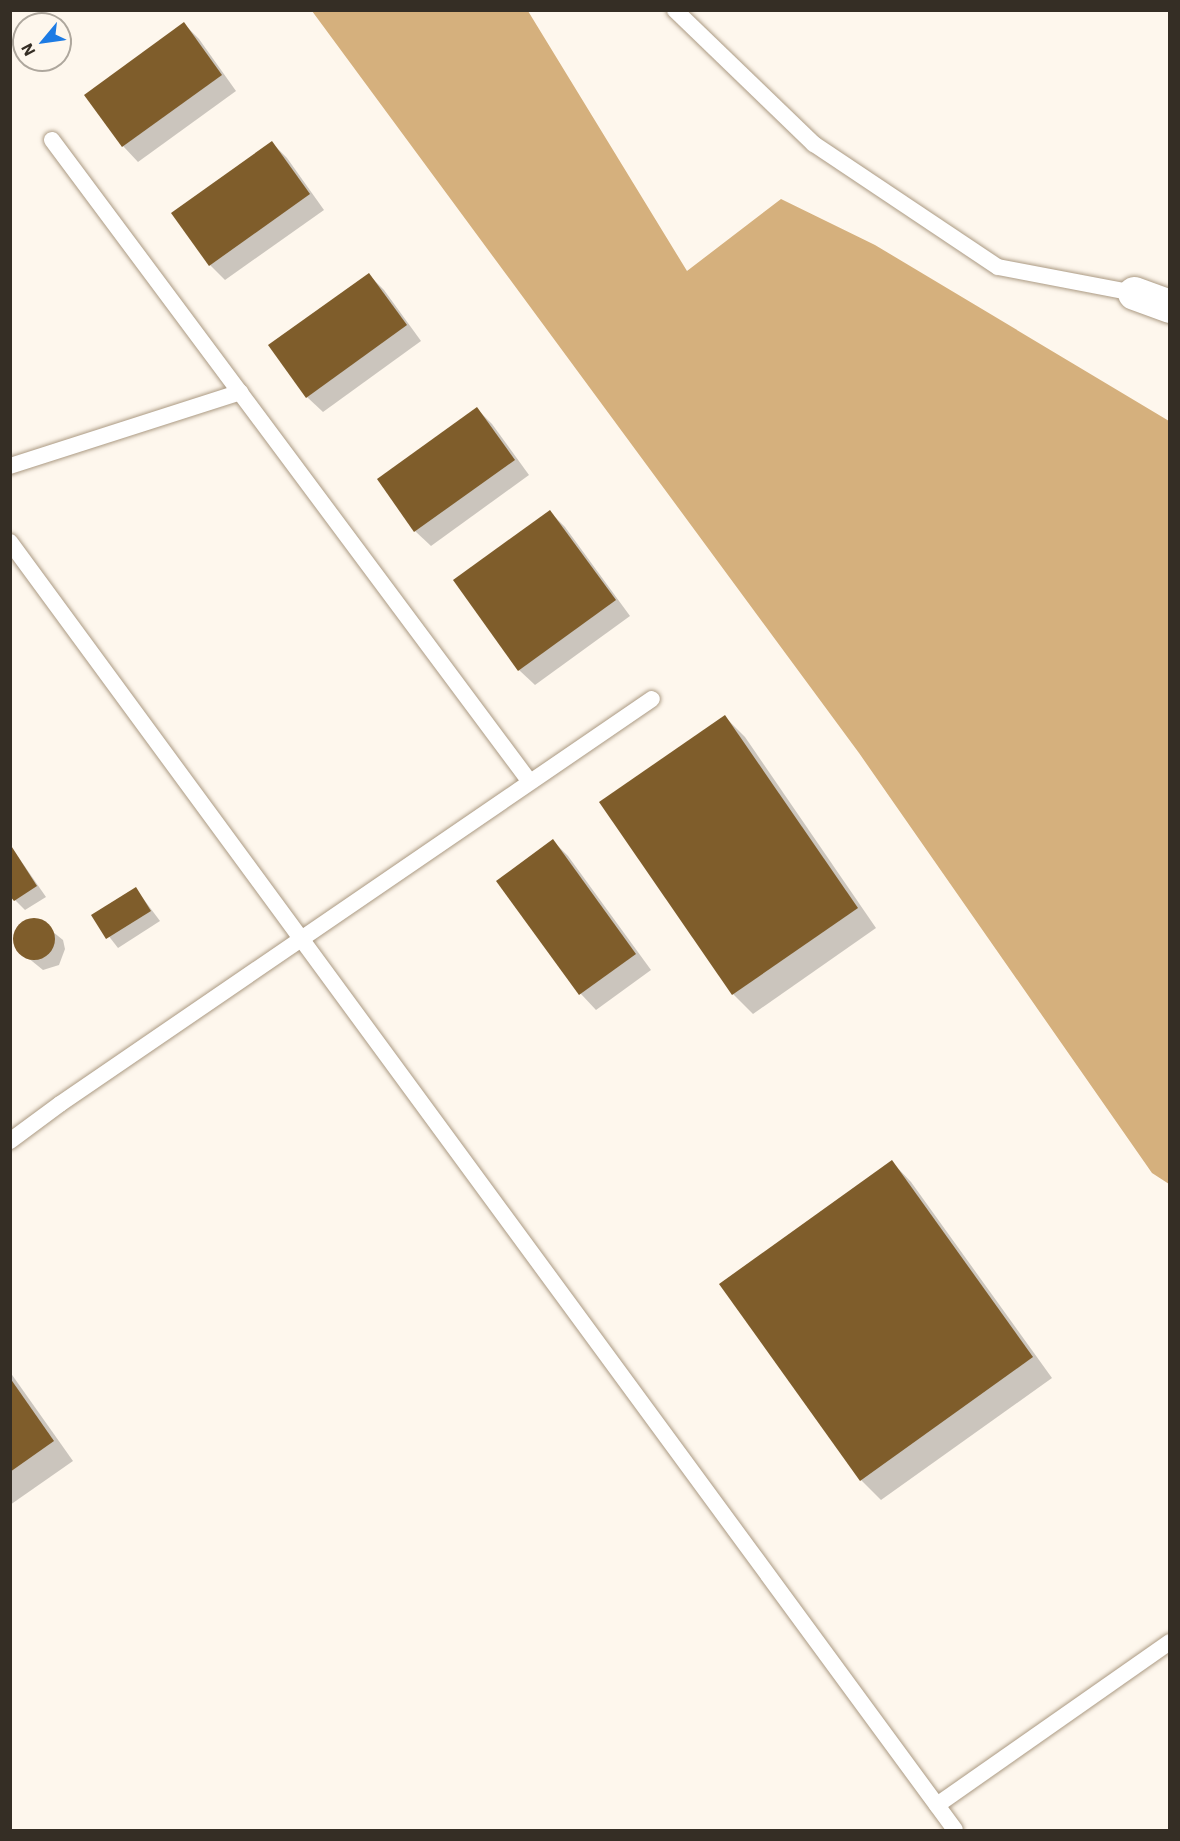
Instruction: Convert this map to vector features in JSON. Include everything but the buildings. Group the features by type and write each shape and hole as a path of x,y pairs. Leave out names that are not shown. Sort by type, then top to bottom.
{"street":[{"path":"1134,292 1170,293"},
{"path":"1134,292 1170,306"}],"lane":[{"path":"675,10 814,144 998,267 1134,292"},
{"path":"52,140 531,782"},
{"path":"10,466 240,392"},
{"path":"10,542 955,1830"},
{"path":"10,1141 60,1104 652,699"},
{"path":"937,1805 1170,1642"}],"shaded area":[{"path":"312,11 528,11 687,271 781,199 875,245 1169,421 1169,1184 1152,1173 859,753"}]}
